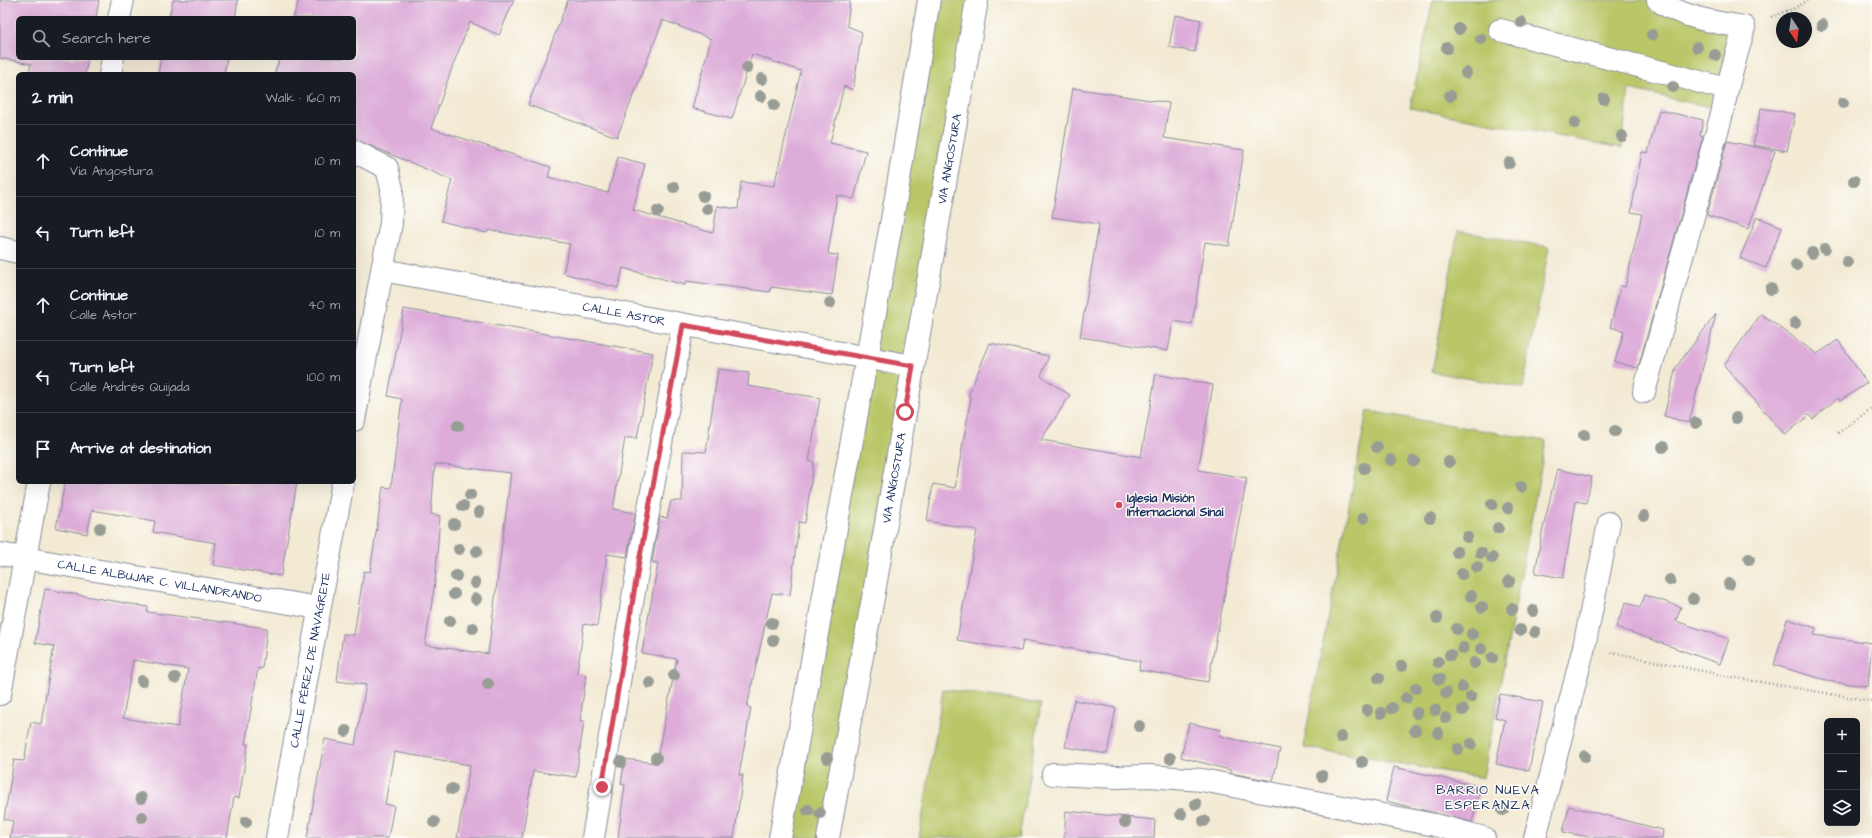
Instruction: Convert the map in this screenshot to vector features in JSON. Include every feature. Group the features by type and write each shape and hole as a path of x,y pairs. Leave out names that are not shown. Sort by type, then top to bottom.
{"street":[{"path":"120,16 123,0"},
{"path":"780,838 867,358 929,0"},
{"name":"VÍA ANGOSTURA","path":"828,838 873,598 977,0"},
{"path":"1644,392 1721,118 1727,89 1744,27 1716,23 1668,7 1658,0"},
{"path":"1500,30 1727,89"},
{"path":"110,72 113,60"},
{"path":"356,152 387,168 392,189 391,223 356,409"},
{"path":"0,248 16,252"},
{"name":"CALLE ASTOR","path":"382,270 913,366"},
{"path":"593,838 639,562 683,325"},
{"path":"0,694 39,484"},
{"name":"CALLE PÉREZ DE NAVAGRETE","path":"277,838 343,484"},
{"path":"1535,838 1584,647 1610,523"},
{"name":"CALLE ALBUJAR C. VILLANDRANDO","path":"0,554 320,608"},
{"path":"1053,774 1118,777 1149,776 1202,780 1435,825 1484,838"}],"path":[{"path":"1744,27 1795,8 1808,0"},
{"path":"1838,433 1872,408"},
{"path":"1584,647 1726,676 1872,701"}],"green space":[{"path":"929,0 977,0 829,838 780,838"},
{"path":"1433,0 1658,0 1744,27 1723,110 1629,89 1622,148 1410,108"},
{"path":"1458,231 1549,247 1523,388 1432,372"},
{"path":"1367,411 1546,441 1483,778 1304,747"},
{"path":"943,689 1041,704 1019,838 919,838"}],"building":[{"path":"0,0 99,0 96,16 16,16 16,60 88,60 85,72 29,72 31,64 0,58"},
{"path":"173,0 238,0 235,16 169,16"},
{"path":"299,0 514,0 499,35 470,22 431,128 551,167 548,177 608,193 618,157 645,164 633,210 713,233 717,206 738,209 741,182 774,186 801,71 752,54 732,119 692,108 711,39 663,20 617,137 528,105 568,0 850,0 847,26 862,32 853,90 844,86 830,143 866,151 854,199 837,195 828,254 838,255 832,295 771,287 770,292 686,281 685,285 623,268 618,288 563,273 570,244 488,230 487,233 441,221 452,180 356,140 356,72 275,72 279,60 356,60 356,16 294,16"},
{"path":"1175,15 1201,20 1195,52 1169,47"},
{"path":"161,60 227,60 224,72 158,72"},
{"path":"1073,88 1169,103 1164,138 1244,150 1229,246 1205,242 1192,324 1173,321 1168,351 1080,337 1099,224 1052,217"},
{"path":"1761,108 1795,114 1787,151 1753,145"},
{"path":"1659,110 1703,120 1700,135 1703,136 1638,368 1615,362 1624,331 1610,327 1621,286 1625,287 1642,214 1631,212 1642,152 1648,153"},
{"path":"1727,141 1775,151 1748,229 1707,215"},
{"path":"1757,217 1782,227 1766,268 1740,258"},
{"path":"404,309 653,353 637,438 625,438 613,509 635,513 627,557 607,554 597,626 584,624 577,673 586,675 580,721 584,721 576,777 533,771 522,838 457,838 470,765 394,752 385,804 394,806 388,838 307,838 325,739 355,745 366,685 337,681 343,634 354,635 364,571 370,572 383,487 391,488 402,399 388,396","holes":["435,464 511,473 488,654 425,645 435,582 440,516 431,514"]},
{"path":"1716,314 1689,423 1664,416 1676,367"},
{"path":"1761,314 1817,354 1838,340 1867,383 1840,401 1838,398 1813,419 1809,415 1785,435 1724,365"},
{"path":"990,343 1049,356 1041,376 1070,395 1041,440 1141,457 1156,374 1213,385 1198,470 1247,478 1208,682 1139,670 1140,661 1023,640 1021,651 957,640 977,530 927,521 933,484 955,488 971,398 968,396"},
{"path":"718,369 749,373 748,386 820,398 809,461 814,462 805,523 799,522 790,595 772,593 747,707 751,708 739,775 743,775 734,838 618,838 625,785 621,784 625,759 656,763 677,659 642,653 658,563 652,562 660,517 667,518 671,501 682,501 683,451 706,452"},
{"path":"1557,469 1592,477 1586,503 1576,501 1563,578 1535,573 1542,533"},
{"path":"65,484 297,484 281,576 213,565 216,543 153,532 155,521 92,510 87,534 56,528"},
{"path":"45,589 148,607 147,612 267,628 262,669 258,668 245,744 248,744 239,798 234,797 227,838 10,838 13,821 4,819 14,760 24,761 31,722 41,724 54,646 35,643","holes":["133,660 188,669 178,727 123,718"]},
{"path":"1645,595 1681,607 1676,621 1729,639 1720,664 1616,627 1626,602 1640,608"},
{"path":"1787,619 1816,628 1814,635 1872,643 1868,686 1833,682 1774,665"},
{"path":"1500,694 1543,702 1529,771 1496,764 1505,720 1495,717"},
{"path":"1074,700 1116,708 1107,754 1065,747"},
{"path":"1189,723 1221,730 1220,736 1280,749 1273,781 1230,773 1230,770 1181,757"},
{"path":"1394,767 1481,787 1472,822 1386,801"},
{"path":"1569,806 1663,830 1662,838 1594,838 1563,832"},
{"path":"1066,811 1155,820 1154,838 1064,838"}],"place":[{"name":"Iglesia Misión Internacional Sinaí","path":"1119,505"}],"district":[{"name":"BARRIO NUEVA ESPERANZA","path":"1488,798"}],"route":[{"path":"602,787 639,562 683,325 913,366 905,412"}]}
